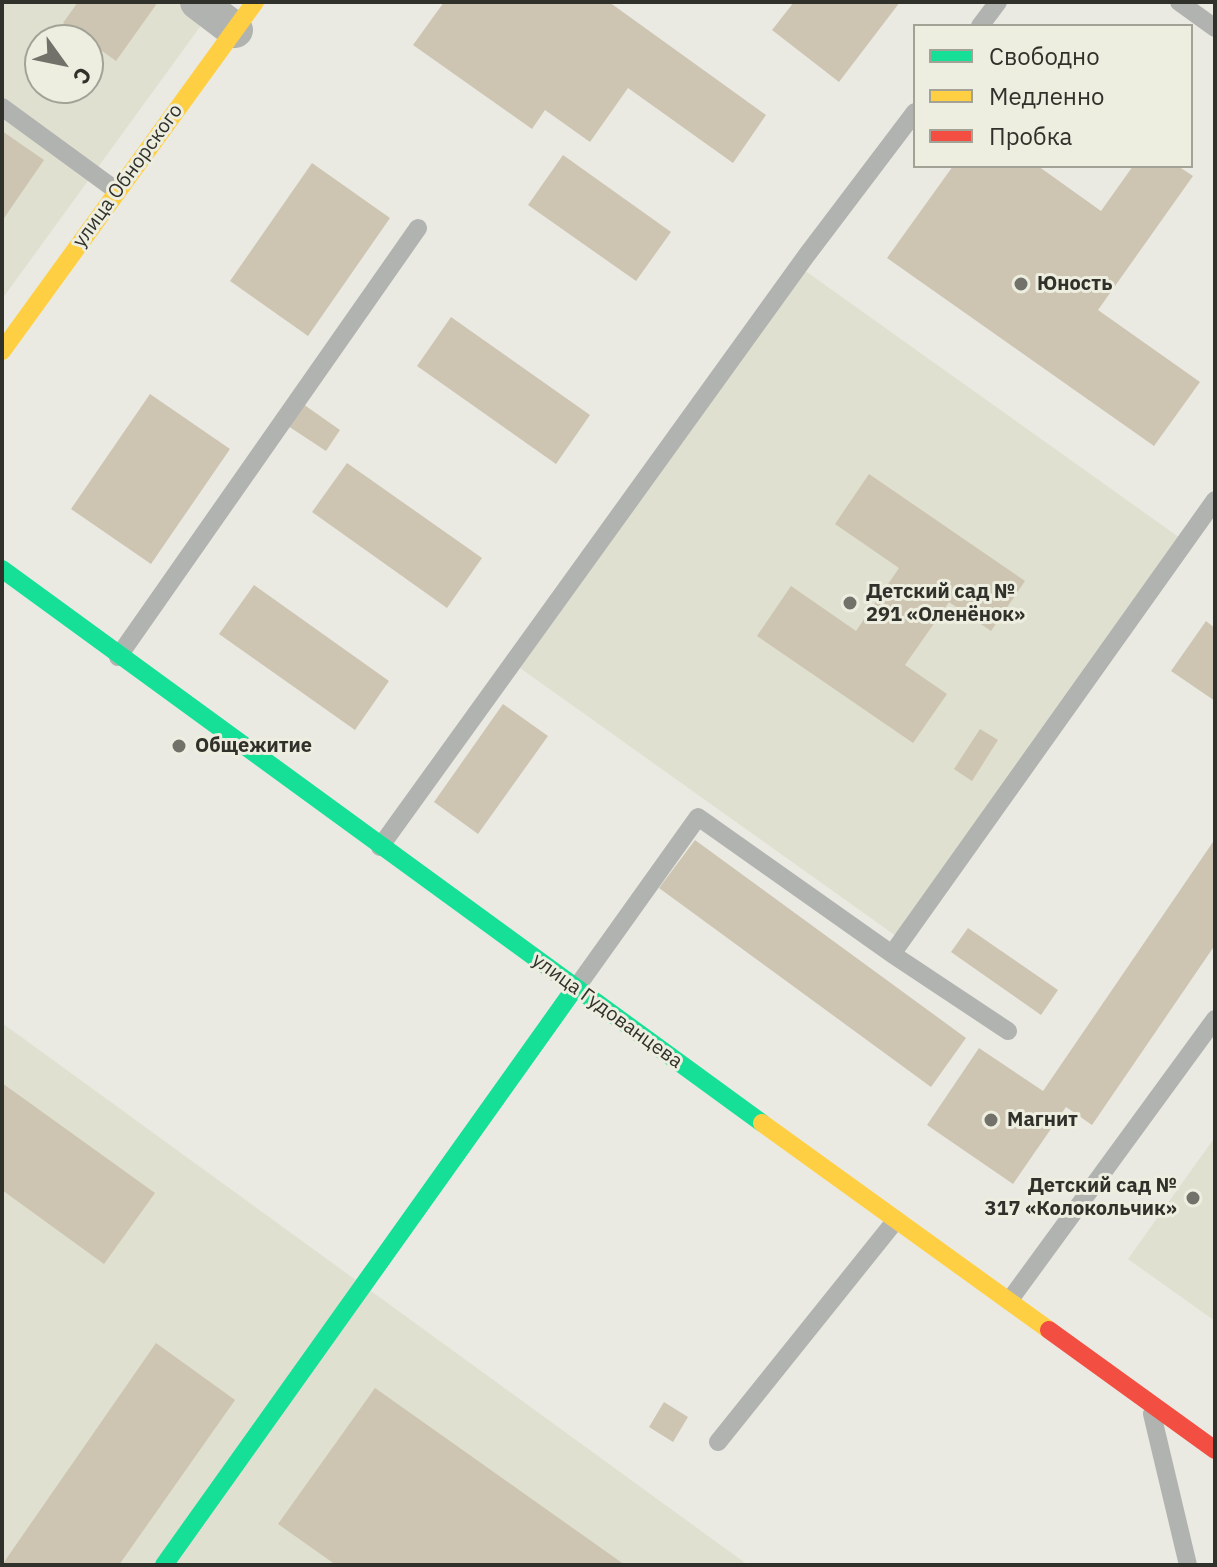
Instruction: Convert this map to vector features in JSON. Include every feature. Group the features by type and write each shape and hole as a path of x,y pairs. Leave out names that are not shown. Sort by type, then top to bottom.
{"street":[{"path":"198,2 245,16"},
{"name":"улица Обнорского","path":"2,351 245,16"},
{"name":"улица Гудованцева","path":"2,569 118,657 1215,1450"},
{"path":"164,1565 575,988"}],"lane":[{"path":"982,24 998,2"},
{"path":"1179,2 1215,28"},
{"path":"2,107 117,191"},
{"path":"380,847 806,256 913,115"},
{"path":"118,657 418,228"},
{"path":"892,954 1215,500"},
{"path":"575,988 698,817 892,954 1008,1031"},
{"path":"1009,1301 1215,1019"},
{"path":"718,1442 896,1220"},
{"path":"1149,1403 1188,1565"}],"shaded area":[{"path":"2,2 218,2 2,299"},
{"name":"Детский сад № 291 «Оленёнок»","path":"804,270 1180,538 896,936 520,668"},
{"path":"2,1023 748,1565 2,1565"},
{"name":"Детский сад № 317 «Колокольчик»","path":"1215,1137 1215,1321 1128,1259"}],"building":[{"path":"78,2 158,2 116,61 104,52 104,24 63,23"},
{"path":"444,2 609,2 766,115 733,163 628,88 590,142 545,110 532,129 413,45"},
{"path":"794,2 900,2 839,82 772,30"},
{"path":"2,131 44,160 2,221"},
{"path":"563,155 671,232 636,281 528,205"},
{"path":"312,163 390,218 308,336 230,281"},
{"name":"Юность","path":"952,168 1041,168 1101,211 1132,168 1181,168 1193,176 1098,310 1200,382 1154,446 887,258"},
{"path":"451,317 590,415 556,464 417,366"},
{"path":"150,394 230,449 151,564 71,509"},
{"path":"303,404 340,430 326,451 288,426"},
{"path":"347,463 482,558 447,608 312,512"},
{"path":"869,474 1025,581 991,631 949,602 905,665 947,694 913,743 757,636 791,586 856,631 899,568 835,524"},
{"path":"254,585 389,681 355,730 219,634"},
{"path":"1206,621 1215,628 1215,701 1171,671"},
{"path":"503,704 548,736 478,834 434,802"},
{"path":"980,729 998,740 972,781 954,769"},
{"path":"1215,839 1215,945 1092,1125 1066,1107 1013,1184 927,1125 979,1048 1043,1091"},
{"path":"695,840 966,1038 931,1087 659,888"},
{"path":"968,928 1058,990 1041,1015 951,952"},
{"path":"2,1083 155,1193 104,1264 2,1190"},
{"path":"156,1343 235,1400 119,1565 2,1565"},
{"path":"375,1388 625,1565 336,1565 278,1524"},
{"path":"664,1402 688,1417 673,1442 649,1427"}],"traffic: fast":[{"path":"2,569 762,1123"},
{"path":"164,1565 575,988"}],"traffic: slow":[{"path":"2,351 255,2"},
{"path":"762,1123 1049,1330"}],"traffic: jam":[{"path":"1049,1330 1215,1450"}],"place":[{"name":"Юность","path":"1021,284"},
{"name":"Детский сад № 291 «Оленёнок»","path":"850,603"},
{"name":"Общежитие","path":"179,746"},
{"name":"Магнит","path":"991,1120"},
{"name":"Детский сад № 317 «Колокольчик»","path":"1193,1198"}]}
